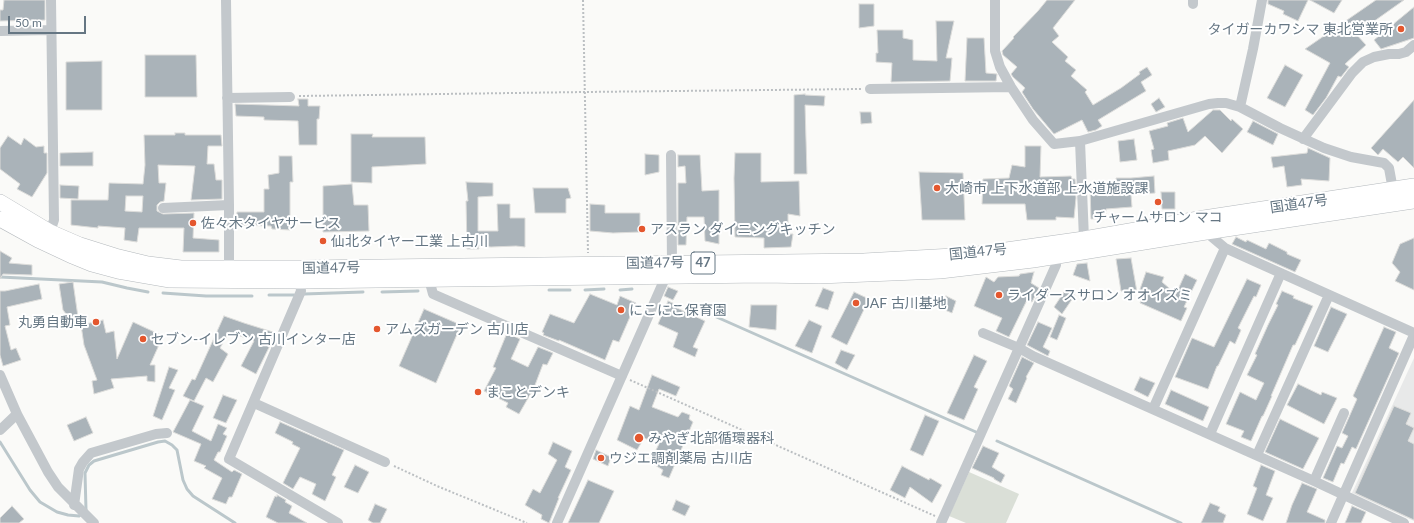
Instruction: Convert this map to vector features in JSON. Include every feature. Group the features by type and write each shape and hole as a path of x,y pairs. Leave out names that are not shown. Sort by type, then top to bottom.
{"highway":[{"name":"国道47号","path":"0,219 38,240 92,264 118,271 170,280 300,281 430,279 669,270 963,255 1084,239 1204,218 1414,186"},
{"name":"国道47号","path":"0,202 50,232 80,245 148,264 181,268 229,269 588,264 669,270 819,276 932,271 1053,257 1206,232 1414,201"}],"street":[{"path":"50,0 54,220 50,232"},
{"path":"226,0 230,206 229,269"},
{"path":"995,0 995,51 1000,67 1011,87 1033,120 1054,144 1080,142 1209,104 1226,103 1240,107 1303,139 1351,157 1384,163 1389,168 1393,190"},
{"path":"1240,107 1262,0"},
{"path":"0,31 51,30"},
{"path":"1303,139 1352,73 1363,62 1374,57 1406,52 1414,45"},
{"path":"870,89 1011,87"},
{"path":"227,98 290,97"},
{"path":"1080,142 1084,239"},
{"path":"556,523 669,270 671,155"},
{"path":"163,208 230,206"},
{"path":"1206,232 1225,248 1414,334 1331,523"},
{"path":"1153,409 1225,248"},
{"path":"942,521 1056,265 1053,257"},
{"path":"1210,434 1281,273"},
{"path":"430,279 433,294 622,376"},
{"path":"300,281 301,291 230,459 338,523"},
{"path":"1258,455 1329,295"},
{"path":"983,333 1258,455 1404,523"},
{"path":"0,375 17,414 48,472 58,487 94,523"},
{"path":"254,403 385,462"},
{"path":"1314,481 1344,413"},
{"path":"0,430 17,414"},
{"path":"80,510 79,469 91,453 156,434 167,433"}],"path":[{"path":"583,0 588,264"},
{"path":"290,97 870,89"},
{"path":"622,376 942,521"},
{"path":"385,462 437,486 527,523"}],"shaded area":[{"path":"1414,358 1414,521 1352,493"},
{"path":"969,472 1019,494 1006,523 966,523 949,516"}],"building":[{"path":"4,0 45,0 45,20 0,21 0,10 3,10"},
{"path":"1047,0 1075,0 1053,28 1059,36 1052,42 1068,57 1065,61 1076,70 1071,76 1087,90 1085,92 1093,105 1121,88 1147,67 1152,75 1141,82 1146,91 1098,120 1102,126 1096,130 1088,132 1082,120 1054,134 1033,109 1022,92 1025,88 1011,74 1017,67 1003,55 1002,51 1014,38 1013,37"},
{"path":"1268,0 1308,0 1298,21 1283,14 1284,11 1268,4"},
{"path":"1310,0 1342,0 1334,13"},
{"path":"1376,0 1404,0 1356,34 1366,45 1345,64 1349,67 1341,77 1338,76 1326,98 1313,115 1305,110 1330,63 1305,49"},
{"path":"859,4 874,4 874,26 859,28"},
{"path":"1414,7 1414,38 1381,49 1374,40"},
{"path":"936,21 954,21 946,58 952,58 950,81 891,82 892,63 876,62 876,53 878,53 877,30 903,30 903,38 913,40 913,60 937,61"},
{"path":"967,38 984,38 986,73 997,74 996,81 965,81"},
{"path":"145,55 196,55 197,97 145,97"},
{"path":"102,61 102,110 66,110 66,62"},
{"path":"1285,65 1303,75 1285,107 1267,98"},
{"path":"805,94 825,96 824,106 805,105 807,174 794,174 794,95"},
{"path":"1159,98 1165,107 1156,112 1151,104"},
{"path":"298,99 308,99 308,106 320,106 319,119 317,119 317,145 299,145 298,121 264,120 264,117 236,116 235,104 299,106"},
{"path":"1414,100 1414,168 1403,157 1398,162 1383,149 1378,155 1371,148"},
{"path":"1213,110 1220,110 1231,121 1232,119 1243,129 1222,153 1205,136 1195,145 1168,151 1169,160 1153,163 1151,150 1154,149 1149,131 1168,126 1167,123 1183,118 1188,132"},
{"path":"860,112 871,112 872,123 861,124"},
{"path":"1253,121 1278,134 1273,145 1247,132"},
{"path":"175,133 185,133 185,135 221,135 222,146 208,146 207,164 214,164 216,180 222,180 222,199 191,200 195,166 158,165 159,183 166,183 164,201 157,205 157,211 163,214 194,213 193,238 219,240 219,252 183,252 184,228 139,228 137,242 124,240 125,228 98,226 98,228 71,225 71,200 108,200 109,183 143,184 145,165 144,135 175,135","holes":["126,196 143,196 142,212 125,211"]},
{"path":"351,134 373,134 372,137 425,137 426,164 372,167 372,183 351,182"},
{"path":"8,136 21,145 24,138 36,147 44,146 44,153 47,153 47,173 32,197 17,189 20,184 0,169 0,148"},
{"path":"1134,139 1137,160 1120,162 1118,141"},
{"path":"1025,146 1041,146 1040,177 1071,176 1072,179 1075,179 1076,198 1074,218 1056,217 1056,220 1027,220 1025,204 982,204 983,179 1009,178 1012,165 1025,167"},
{"path":"1308,148 1330,158 1329,181 1301,179 1302,185 1287,187 1284,166 1273,168 1271,157 1307,153"},
{"path":"93,152 93,166 60,166 60,153"},
{"path":"735,153 761,153 761,182 799,181 800,216 788,214 788,234 793,234 791,247 764,248 764,238 735,237"},
{"path":"645,154 659,155 659,172 645,175"},
{"path":"678,155 700,155 702,191 719,190 719,244 705,241 704,217 687,217 686,245 678,245 678,183 686,183 685,166 678,167"},
{"path":"279,156 292,156 293,182 290,182 290,230 272,229 271,226 236,225 237,212 264,212 264,189 269,189 268,175 279,173"},
{"path":"919,172 963,173 965,220 922,220"},
{"path":"1154,176 1155,193 1131,195 1132,207 1106,209 1106,218 1091,219 1090,188 1117,187 1116,178"},
{"path":"466,182 493,183 493,196 478,197 478,231 498,231 497,204 510,204 510,218 525,218 525,247 478,246 479,249 467,249 466,201 468,201"},
{"path":"352,184 354,205 368,205 369,231 323,232 323,186"},
{"path":"60,185 79,186 78,199 60,198"},
{"path":"533,188 568,188 571,198 566,199 566,213 535,213"},
{"path":"1161,192 1175,192 1175,209 1162,209"},
{"path":"590,204 605,205 605,213 640,213 640,232 613,233 590,231"},
{"path":"1236,237 1246,242 1247,240 1266,249 1269,243 1287,252 1287,254 1301,260 1295,272 1232,244"},
{"path":"1414,238 1414,290 1395,281 1400,272 1392,263 1400,244"},
{"path":"0,251 12,258 9,263 32,265 32,275 3,274 0,279"},
{"path":"1131,258 1137,292 1121,291 1116,259"},
{"path":"1087,263 1090,281 1073,275 1077,264"},
{"path":"1034,272 1031,283 1039,288 1032,302 1027,300 1009,337 996,331 1002,318 974,306 986,277 994,282 998,277 1019,276 1020,274"},
{"path":"1146,272 1164,277 1162,282 1176,294 1185,274 1197,280 1184,307 1187,308 1181,321 1140,303 1145,292 1139,292"},
{"path":"1247,279 1261,285 1256,297 1254,296 1238,328 1241,330 1235,344 1230,341 1217,366 1208,389 1175,377 1192,338 1214,347"},
{"path":"73,282 78,317 70,319 63,310 59,284"},
{"path":"39,284 42,299 7,307 10,325 5,326 11,350 16,348 21,360 3,366 0,355 0,291"},
{"path":"668,287 678,291 673,300 664,296"},
{"path":"823,288 834,292 828,310 815,306"},
{"path":"1066,289 1075,295 1062,314 1054,307"},
{"path":"1282,291 1294,296 1293,298 1313,306 1295,345 1293,345 1272,396 1251,441 1241,437 1244,431 1226,424 1240,392 1256,400 1264,383 1247,375 1278,305 1276,304"},
{"path":"854,292 869,299 847,345 831,337"},
{"path":"590,294 617,305 620,296 636,303 619,342 613,340 605,360 559,340 543,335 544,333 542,332 550,314 574,323"},
{"path":"946,296 956,301 952,313 940,308"},
{"path":"668,301 677,305 677,308 705,321 693,347 698,349 695,357 673,347 678,333 658,324"},
{"path":"751,305 777,305 776,330 749,327"},
{"path":"1331,307 1347,314 1328,352 1314,346"},
{"path":"424,309 461,325 436,383 399,366"},
{"path":"1059,315 1066,318 1057,340 1050,337"},
{"path":"224,316 276,333 256,374 241,366 254,341 229,332 220,348 228,354 213,382 206,378 194,401 183,396 192,379 195,380"},
{"path":"103,320 106,333 114,331 117,359 133,322 163,336 150,365 155,365 155,382 147,381 147,376 111,379 114,388 94,394 92,381 97,380 84,345 81,325"},
{"path":"809,320 822,326 812,353 795,346"},
{"path":"1038,322 1052,328 1043,347 1050,351 1048,356 1027,345"},
{"path":"1384,327 1396,332 1389,348 1399,353 1356,449 1352,447 1344,464 1341,463 1333,482 1323,478 1337,446 1342,448 1348,436 1342,433 1357,399 1353,396"},
{"path":"507,333 520,339 511,359 528,367 538,347 553,353 547,365 543,364 532,393 519,414 506,407 508,403 484,391 496,368 493,367"},
{"path":"841,350 855,355 847,370 835,363"},
{"path":"974,355 987,361 974,387 978,389 964,420 947,413"},
{"path":"1022,357 1034,363 1026,377 1027,378 1016,403 1008,399 1013,389 1009,386"},
{"path":"169,367 178,370 169,388 175,390 162,420 153,416"},
{"path":"652,375 680,387 676,396 659,389 652,407 678,417 682,412 690,415 689,419 693,422 669,478 661,475 663,470 650,462 659,444 644,438 637,450 617,440 630,406 639,410"},
{"path":"1140,377 1155,383 1148,397 1134,390"},
{"path":"1298,384 1321,395 1322,392 1337,398 1324,424 1287,405"},
{"path":"1171,390 1209,407 1203,421 1165,404"},
{"path":"223,395 237,400 226,423 213,418"},
{"path":"190,400 204,406 192,431 211,441 218,424 227,428 223,434 227,436 220,452 218,452 214,460 232,472 234,470 242,474 232,497 229,497 226,504 212,499 222,478 204,468 206,466 194,461 201,444 173,432"},
{"path":"1394,406 1411,413 1406,424 1414,428 1408,441 1414,444 1414,520 1355,493"},
{"path":"925,415 939,421 923,456 910,450"},
{"path":"86,417 93,433 74,441 67,425"},
{"path":"1280,419 1319,438 1303,469 1265,452"},
{"path":"280,422 344,450 332,475 336,477 325,501 312,494 316,484 300,477 293,489 283,483 300,448 292,444 293,442 275,433"},
{"path":"553,442 572,451 565,467 571,470 558,498 549,523 541,519 542,515 525,505 533,489 540,493 557,460 548,454"},
{"path":"983,446 999,453 992,467 1005,475 1001,483 994,478 972,468"},
{"path":"596,450 611,457 608,466 593,459"},
{"path":"355,465 369,472 358,493 344,487"},
{"path":"1261,465 1275,471 1266,495 1273,498 1263,521 1247,514 1257,488 1253,486"},
{"path":"902,466 942,485 932,503 910,487 905,498 890,490"},
{"path":"588,480 614,491 599,523 568,523"},
{"path":"1302,483 1317,489 1307,512 1325,520 1325,523 1286,523"},
{"path":"277,495 286,500 285,502 292,506 289,513 307,523 278,523 266,517 275,496 277,497"},
{"path":"676,500 690,506 685,516 672,510"},
{"path":"1210,503 1220,507 1218,511 1226,515 1223,523 1201,523"},
{"path":"375,504 387,509 380,523 373,523 368,520"},
{"path":"12,506 24,519 19,523 0,523 0,518"},
{"path":"1352,506 1366,512 1361,523 1345,523"}],"waterway":[{"path":"0,277 102,282 148,292"},
{"path":"585,290 604,289"},
{"path":"620,290 632,289"},
{"path":"549,290 570,290"},
{"path":"382,292 418,291"},
{"path":"304,294 363,292"},
{"path":"163,293 206,296 252,296"},
{"path":"269,295 294,295"},
{"path":"712,315 976,432"},
{"path":"0,442 30,490 40,502 57,512 79,516 86,510 85,473 89,465 94,461 165,441 177,450 183,480 187,489 193,496 235,523"},
{"path":"997,441 1181,523"}],"place":[{"name":"タイガーカワシマ 東北営業所","path":"1401,29"},
{"name":"大崎市 上下水道部 上水道施設課","path":"937,188"},
{"name":"チャームサロン マコ","path":"1158,202"},
{"name":"佐々木タイヤサービス","path":"193,223"},
{"name":"アスラン ダイニングキッチン","path":"642,229"},
{"name":"仙北タイヤー工業 上古川","path":"323,241"},
{"name":"ライダースサロン オオイズミ","path":"999,295"},
{"name":"JAF 古川基地","path":"856,303"},
{"name":"にこにこ保育園","path":"621,310"},
{"name":"丸勇自動車","path":"96,322"},
{"name":"アムズガーデン 古川店","path":"377,329"},
{"name":"セブン-イレブン 古川インター店","path":"143,339"},
{"name":"まことデンキ","path":"478,392"},
{"name":"みやぎ北部循環器科","path":"639,438"},
{"name":"ウジエ調剤薬局 古川店","path":"601,458"}]}
